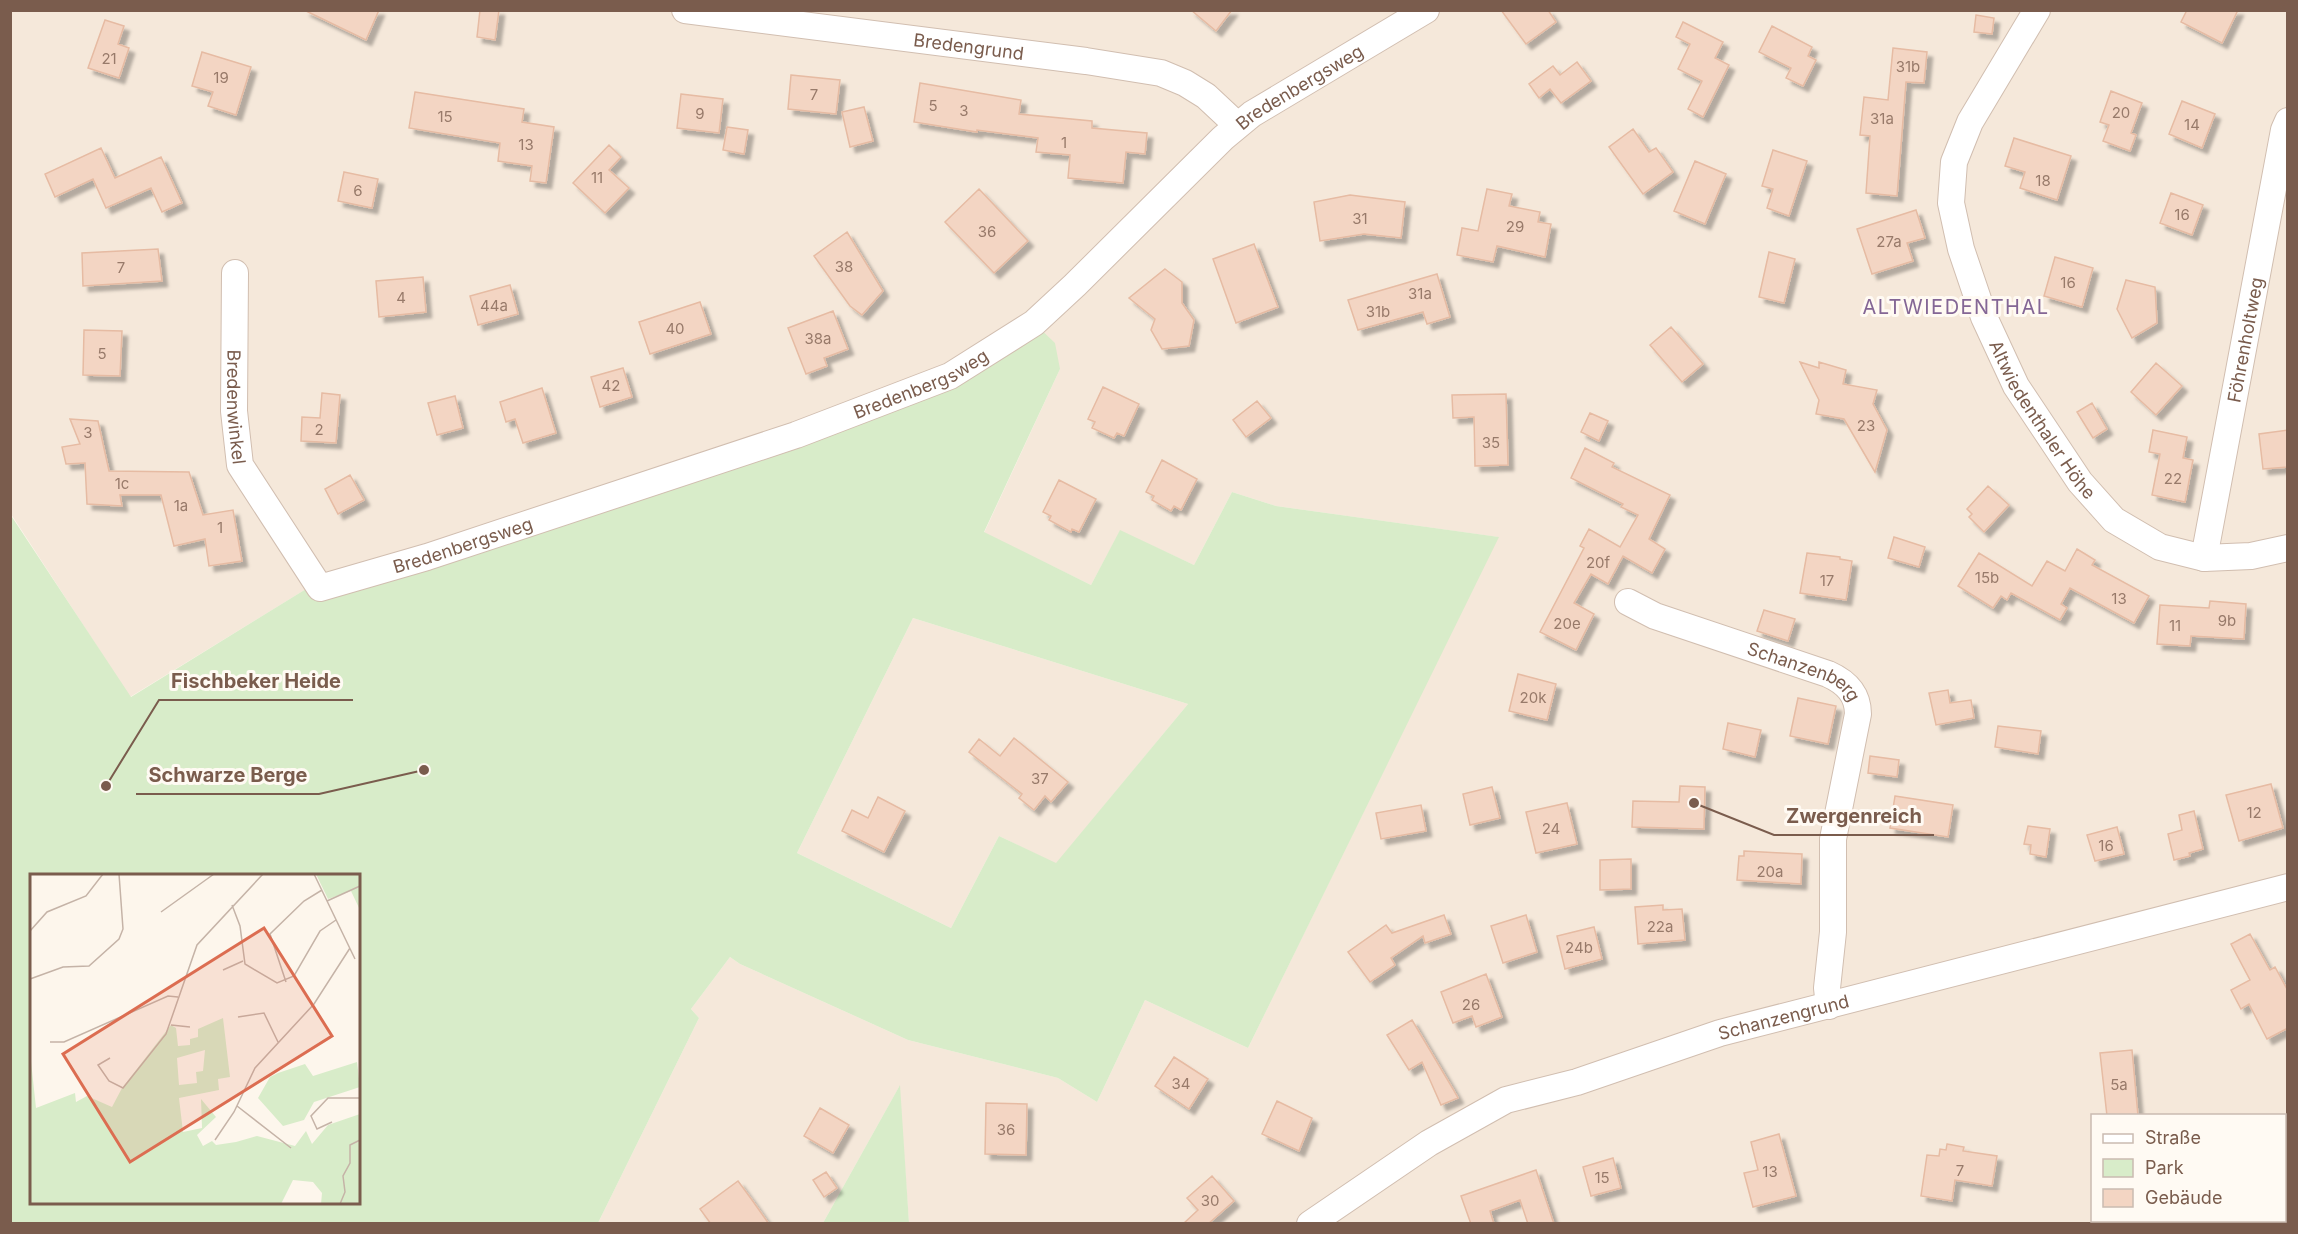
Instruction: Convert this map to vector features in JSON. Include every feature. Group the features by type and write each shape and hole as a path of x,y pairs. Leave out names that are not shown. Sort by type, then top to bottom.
{"street":[{"name":"Bredengrund","path":"685,10 1086,61 1161,73 1185,83 1206,96 1237,125"},
{"name":"Bredenbergsweg","path":"320,588 438,553 796,435 950,376 1034,323 1237,125 1315,75 1426,10"},
{"name":"Altwiedenthaler Höhe","path":"2037,10 1970,122 1954,162 1951,202 1961,249 1984,317 2016,386 2080,482 2114,520 2160,547 2204,558 2251,556 2288,548"},
{"name":"Föhrenholtweg","path":"2204,558 2284,130 2288,121"},
{"name":"Bredenwinkel","path":"235,273 234,411 240,465 320,588"},
{"name":"Schanzenberg","path":"1628,602 1655,616 1836,677 1856,698 1858,714 1833,839 1833,932 1827,988 1829,1006"},
{"name":"Schanzengrund","path":"1310,1224 1429,1143 1506,1100 1577,1082 1720,1033 2288,887"}],"shaded area":[{"path":"10,11 2287,11 2287,1223 909,1223 899,1087 823,1223 598,1223 699,1018 691,1009 730,957 740,964 908,1040 1058,1078 1097,1102 1145,1000 1248,1048 1498,537 1276,506 1232,492 1194,565 1120,531 1091,585 984,533 1060,369 950,376 306,589 130,697 11,514"},
{"path":"913,618 1188,704 1056,864 999,836 951,928 797,853"}],"green space":[{"path":"1034,323 1055,343 1060,369 984,532 1091,585 1120,530 1194,565 1232,492 1276,506 1499,537 1248,1048 1145,1000 1097,1102 1058,1078 908,1040 740,964 730,957 691,1009 699,1018 598,1223 11,1224 10,514 131,697 306,589 950,376","holes":["913,618 1188,704 1056,863 999,836 951,928 797,853"]},
{"path":"900,1085 909,1223 823,1223"}],"building":[{"path":"304,10 379,10 366,40"},
{"path":"480,10 499,10 495,40 477,37"},
{"path":"1191,10 1232,10 1216,31"},
{"path":"1501,10 1548,10 1556,22 1526,44"},
{"path":"2187,10 2238,10 2222,43 2181,22"},
{"path":"1976,15 1994,18 1992,34 1974,32"},
{"path":"105,20 124,26 118,44 129,48 119,78 88,68"},
{"path":"1683,22 1723,42 1715,58 1729,65 1703,117 1688,109 1702,81 1678,69 1690,44 1676,37"},
{"path":"1772,26 1812,47 1808,56 1816,60 1803,86 1786,78 1791,68 1759,52"},
{"path":"1893,48 1927,52 1924,83 1906,82 1897,196 1866,193 1870,136 1860,135 1864,97 1888,100"},
{"path":"202,52 251,67 236,115 208,106 213,92 192,86"},
{"path":"1577,62 1591,81 1561,103 1550,89 1539,98 1529,84 1553,66 1560,75"},
{"path":"791,75 840,80 836,114 788,109"},
{"path":"920,83 1021,100 1019,114 1092,121 1092,128 1147,133 1145,154 1126,152 1123,183 1068,178 1070,155 1036,152 1038,138 977,130 977,132 914,122"},
{"path":"2111,91 2142,103 2131,133 2136,135 2130,151 2103,141 2109,125 2100,122"},
{"path":"415,92 524,109 522,122 554,127 546,183 530,181 532,166 498,161 500,143 409,128"},
{"path":"681,94 723,99 719,133 677,128"},
{"path":"2182,101 2215,114 2202,148 2169,134"},
{"path":"864,107 873,141 850,147 842,112"},
{"path":"727,127 748,130 744,154 723,150"},
{"path":"1633,129 1649,152 1656,148 1673,172 1643,194 1609,147"},
{"path":"2014,138 2071,156 2057,200 2020,188 2025,172 2005,166"},
{"path":"609,145 621,157 609,170 629,188 605,213 573,183"},
{"path":"101,148 115,178 161,157 182,203 162,212 151,188 106,208 93,179 55,197 45,174"},
{"path":"1773,150 1807,161 1789,216 1767,208 1773,189 1762,186"},
{"path":"1695,161 1726,174 1705,224 1674,211"},
{"path":"344,172 378,179 372,208 338,201"},
{"path":"979,189 1028,241 994,273 945,222"},
{"path":"1487,189 1512,194 1509,206 1540,212 1538,222 1551,224 1545,257 1497,246 1493,262 1457,255 1462,228 1478,231"},
{"path":"2171,193 2203,205 2192,235 2160,223"},
{"path":"1350,195 1405,202 1401,238 1364,234 1320,241 1314,202"},
{"path":"1916,210 1925,238 1907,243 1913,261 1872,274 1857,229"},
{"path":"847,232 883,291 862,315 850,306 814,256"},
{"path":"1254,244 1278,307 1236,323 1213,259"},
{"path":"158,249 162,281 83,286 82,253"},
{"path":"1769,252 1795,259 1784,303 1759,297"},
{"path":"2055,257 2093,268 2082,307 2044,296"},
{"path":"1165,269 1182,282 1182,303 1194,320 1189,346 1162,349 1151,330 1155,319 1129,298"},
{"path":"1437,274 1450,317 1427,324 1423,312 1358,330 1348,300"},
{"path":"423,277 426,312 379,317 376,281"},
{"path":"2126,280 2155,287 2157,323 2132,338 2117,309"},
{"path":"510,285 518,314 478,325 470,296"},
{"path":"700,302 711,334 650,354 639,322"},
{"path":"833,311 848,349 824,358 827,366 806,374 788,328"},
{"path":"1671,327 1703,364 1682,382 1650,345"},
{"path":"84,330 122,331 120,376 83,375"},
{"path":"1800,362 1819,368 1819,362 1846,370 1843,384 1877,390 1873,404 1887,430 1875,472 1844,419 1816,414 1819,400"},
{"path":"2156,363 2182,386 2156,415 2131,392"},
{"path":"623,368 632,397 600,407 591,377"},
{"path":"1103,387 1139,404 1124,436 1117,433 1114,438 1092,428 1095,422 1088,419"},
{"path":"542,388 556,433 523,443 515,419 506,422 500,402"},
{"path":"322,393 340,395 336,443 301,441 302,417 320,418"},
{"path":"1506,394 1508,465 1475,466 1474,417 1453,418 1452,395"},
{"path":"455,396 463,428 437,435 428,403"},
{"path":"1257,401 1271,418 1246,437 1233,420"},
{"path":"2092,403 2107,429 2093,438 2077,412"},
{"path":"1590,413 1608,421 1599,441 1581,432"},
{"path":"70,419 98,421 109,471 189,472 203,515 233,510 242,561 209,566 205,539 174,546 161,495 120,495 122,506 87,504 85,463 66,464 62,447 80,444"},
{"path":"2153,430 2187,437 2183,458 2193,460 2185,502 2152,495 2160,454 2149,452"},
{"path":"2288,430 2288,467 2263,469 2259,434"},
{"path":"1585,448 1614,463 1612,467 1670,495 1649,539 1665,549 1652,573 1623,556 1608,584 1591,574 1574,603 1594,614 1576,650 1540,632 1584,548 1580,546 1589,529 1620,547 1638,515 1621,507 1623,504 1571,478"},
{"path":"1162,460 1197,479 1181,510 1174,506 1171,511 1152,500 1154,496 1146,492"},
{"path":"350,475 364,500 338,514 325,489"},
{"path":"1059,480 1096,499 1079,532 1072,529 1071,532 1049,520 1051,516 1043,512"},
{"path":"1988,486 2009,505 1984,532 1969,517 1972,514 1967,509"},
{"path":"1894,537 1925,547 1919,567 1888,558"},
{"path":"2077,549 2095,560 2092,565 2149,596 2134,623 2070,588 2061,604 2067,608 2060,620 2011,593 2007,600 2001,596 1993,608 1958,586 1979,553 2032,586 2047,561 2065,571"},
{"path":"1807,553 1840,557 1840,559 1852,561 1846,600 1800,593"},
{"path":"2210,601 2246,604 2244,639 2191,636 2190,646 2157,644 2160,605 2209,608"},
{"path":"1764,610 1795,619 1788,641 1757,631"},
{"path":"1518,674 1556,684 1547,720 1509,711"},
{"path":"1948,690 1950,703 1971,700 1974,718 1936,725 1929,693"},
{"path":"1798,698 1836,706 1828,744 1790,736"},
{"path":"1728,723 1761,730 1755,757 1723,749"},
{"path":"1998,726 2041,731 2038,754 1995,747"},
{"path":"1014,738 1068,782 1051,802 1045,796 1034,810 1019,798 1022,794 969,752 979,739 1000,756"},
{"path":"1870,756 1899,760 1897,777 1868,773"},
{"path":"2271,784 2283,828 2239,841 2226,795"},
{"path":"1680,786 1705,787 1704,829 1632,827 1633,801 1679,802"},
{"path":"1492,787 1500,818 1470,825 1463,794"},
{"path":"1895,796 1953,805 1948,837 1890,828"},
{"path":"878,797 905,811 884,852 842,831 852,810 868,818"},
{"path":"1567,803 1577,844 1536,853 1526,812"},
{"path":"1421,805 1426,831 1381,839 1376,813"},
{"path":"2194,811 2203,849 2189,853 2190,856 2174,860 2168,834 2182,830 2179,815"},
{"path":"2028,826 2050,829 2046,857 2030,854 2031,845 2024,844"},
{"path":"2117,827 2124,854 2095,861 2087,835"},
{"path":"1744,851 1802,854 1801,884 1737,880 1739,856 1744,856"},
{"path":"1631,859 1631,889 1600,890 1600,860"},
{"path":"1663,905 1663,910 1682,909 1685,940 1638,944 1635,907"},
{"path":"1444,915 1451,934 1425,943 1423,936 1391,958 1395,965 1370,982 1348,952 1386,925 1392,933"},
{"path":"1526,915 1537,952 1503,963 1491,926"},
{"path":"1594,927 1602,959 1565,969 1557,936"},
{"path":"2250,934 2270,970 2275,967 2288,991 2288,1028 2267,1039 2249,1004 2241,1009 2231,990 2250,980 2231,944"},
{"path":"1486,974 1502,1017 1476,1027 1472,1016 1453,1023 1441,992"},
{"path":"1412,1020 1458,1098 1441,1105 1422,1062 1409,1070 1387,1035"},
{"path":"2132,1050 2138,1114 2107,1114 2100,1053"},
{"path":"1174,1057 1208,1079 1189,1109 1155,1086"},
{"path":"1277,1101 1312,1118 1299,1151 1262,1134"},
{"path":"986,1103 1027,1104 1026,1155 985,1154"},
{"path":"820,1108 849,1125 833,1153 804,1136"},
{"path":"1779,1134 1796,1196 1753,1207 1744,1173 1758,1170 1751,1142"},
{"path":"1947,1144 1964,1147 1963,1151 1997,1156 1992,1186 1955,1180 1952,1201 1921,1196 1927,1155 1939,1156 1940,1149 1946,1150"},
{"path":"1613,1158 1621,1188 1591,1196 1583,1167"},
{"path":"1536,1170 1554,1224 1528,1224 1520,1200 1490,1211 1494,1224 1471,1224 1461,1196"},
{"path":"826,1172 837,1188 824,1197 813,1180"},
{"path":"1212,1176 1234,1201 1208,1224 1183,1224 1198,1210 1187,1198"},
{"path":"738,1181 769,1224 711,1224 700,1209"}],"place":[{"name":"Schwarze Berge","path":"424,770"},
{"name":"Fischbeker Heide","path":"106,786"},
{"name":"Zwergenreich","path":"1694,803"}],"district":[{"name":"ALTWIEDENTHAL","path":"1956,307"}]}
